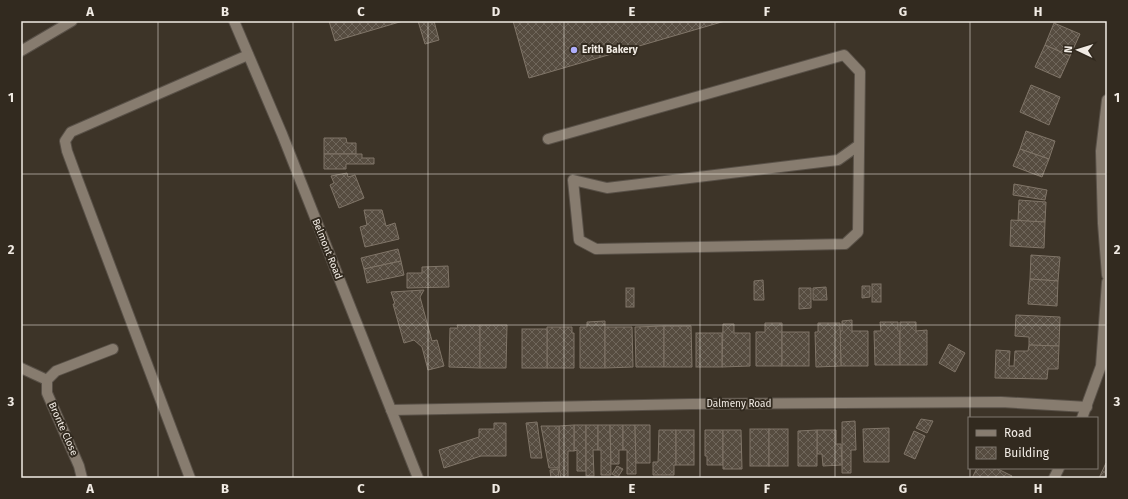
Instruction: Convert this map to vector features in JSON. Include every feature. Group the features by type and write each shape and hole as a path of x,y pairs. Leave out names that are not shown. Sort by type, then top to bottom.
{"street":[{"path":"21,51 72,21"},
{"name":"Belmont Road","path":"234,21 282,134 418,478"},
{"path":"190,478 67,151 66,141 71,132 248,55"},
{"path":"548,139 844,55 860,72 858,232 845,244 596,249 579,240 573,180 607,188 823,162 838,160 859,145"},
{"path":"1107,100 1101,151 1103,222 1107,275"},
{"path":"1082,417 1101,366 1107,282"},
{"path":"21,368 47,380 56,371 113,349"},
{"name":"Bronte Close","path":"47,380 47,393 79,466 82,478"},
{"name":"Dalmeny Road","path":"391,410 692,404 985,402 1087,407"},
{"path":"1054,478 1058,469"}],"building":[{"path":"329,21 403,21 335,41"},
{"path":"418,21 434,21 439,40 425,44"},
{"name":"Erith Bakery","path":"513,21 725,21 529,78"},
{"path":"1054,23 1080,34 1070,56 1045,45"},
{"path":"1045,45 1070,56 1060,78 1035,67"},
{"path":"1031,85 1060,97 1049,125 1020,112"},
{"path":"1026,131 1055,141 1049,159 1020,149"},
{"path":"324,138 346,138 347,143 356,143 356,154 324,154"},
{"path":"1020,149 1049,159 1042,177 1013,166"},
{"path":"324,154 362,154 362,158 374,158 374,164 346,164 346,169 324,169"},
{"path":"347,173 348,177 355,175 364,198 339,208 330,185 334,183 331,176"},
{"path":"1014,184 1047,190 1045,200 1013,195"},
{"path":"1019,200 1046,202 1045,222 1018,221"},
{"path":"364,210 382,210 386,226 395,223 399,239 365,247 360,227 367,225"},
{"path":"1011,220 1045,222 1044,248 1010,246"},
{"path":"398,249 401,261 364,269 361,258"},
{"path":"1031,255 1060,257 1058,281 1030,279"},
{"path":"401,261 404,275 367,283 364,269"},
{"path":"448,266 449,287 407,288 407,273 422,273 422,267"},
{"path":"1030,279 1058,281 1057,306 1028,304"},
{"path":"763,280 764,300 754,300 754,281"},
{"path":"872,284 881,284 881,302 872,302"},
{"path":"862,286 870,286 870,297 862,298"},
{"path":"826,287 827,300 813,300 813,288"},
{"path":"626,288 634,288 634,307 626,307"},
{"path":"799,288 811,288 811,308 799,309"},
{"path":"424,290 420,297 432,341 437,340 444,366 428,370 422,347 414,340 404,343 391,292"},
{"path":"1016,315 1060,317 1059,346 1029,345 1029,337 1015,336"},
{"path":"852,320 852,331 868,331 868,366 841,366 840,331 842,331 842,321"},
{"path":"605,321 605,368 580,368 580,327 587,327 587,322"},
{"path":"880,322 898,322 898,331 900,331 900,365 875,365 874,331 881,331"},
{"path":"900,322 916,322 916,331 927,330 927,365 900,365"},
{"path":"765,323 782,323 782,366 756,366 756,332 765,332"},
{"path":"818,323 840,323 841,366 816,367 815,332 818,332"},
{"path":"723,324 734,324 734,333 750,333 750,366 722,367"},
{"path":"457,325 480,325 480,368 449,367 450,328 458,328"},
{"path":"480,325 507,325 506,368 480,368"},
{"path":"664,326 664,367 636,367 635,327"},
{"path":"664,326 691,326 692,367 664,367"},
{"path":"547,327 572,327 572,333 574,333 574,368 547,368"},
{"path":"605,327 632,327 633,367 605,368"},
{"path":"522,329 547,329 547,368 522,368"},
{"path":"782,332 809,332 809,366 782,366"},
{"path":"696,333 722,333 722,367 696,367"},
{"path":"949,344 965,353 955,372 939,363"},
{"path":"1029,345 1059,346 1058,369 1048,369 1047,379 995,378 996,350 1010,351 1009,366 1014,366 1015,351 1028,351"},
{"path":"921,419 933,421 927,433 916,428"},
{"path":"855,421 856,450 851,450 851,473 842,473 842,422"},
{"path":"537,422 542,458 531,458 526,423"},
{"path":"494,423 506,423 506,456 481,456 444,468 439,450 479,437 479,429 494,429"},
{"path":"574,425 586,425 586,471 577,471 577,450 574,451"},
{"path":"574,425 574,451 568,451 568,478 561,478 559,468 559,426"},
{"path":"586,425 598,425 598,450 593,450 594,476 586,476"},
{"path":"598,425 610,425 611,475 601,475 601,450 598,450"},
{"path":"610,425 623,425 623,450 619,450 619,464 611,464"},
{"path":"623,425 635,425 636,474 627,474 627,450 623,450"},
{"path":"635,425 650,425 650,463 636,463"},
{"path":"541,426 559,426 559,468 549,468"},
{"path":"889,428 889,462 864,462 863,429"},
{"path":"750,429 769,429 769,466 750,466"},
{"path":"769,429 788,429 788,466 769,466"},
{"path":"659,430 676,430 676,465 674,465 674,475 653,475 653,462 658,462"},
{"path":"676,430 694,430 694,465 676,465"},
{"path":"705,430 723,430 723,465 707,465 707,456 705,456"},
{"path":"723,430 741,430 742,469 723,469"},
{"path":"817,430 836,430 836,444 841,444 842,465 823,466 822,454 817,454"},
{"path":"817,430 817,466 798,466 798,431"},
{"path":"914,431 925,436 915,459 904,454"},
{"path":"1106,463 1107,478 1099,478"},
{"path":"617,466 623,469 618,477 612,474"},
{"path":"558,469 559,477 551,478 550,470"},
{"path":"976,469 998,469 1012,476 1011,478 972,478"}],"place":[{"name":"Erith Bakery","path":"574,50"}]}
